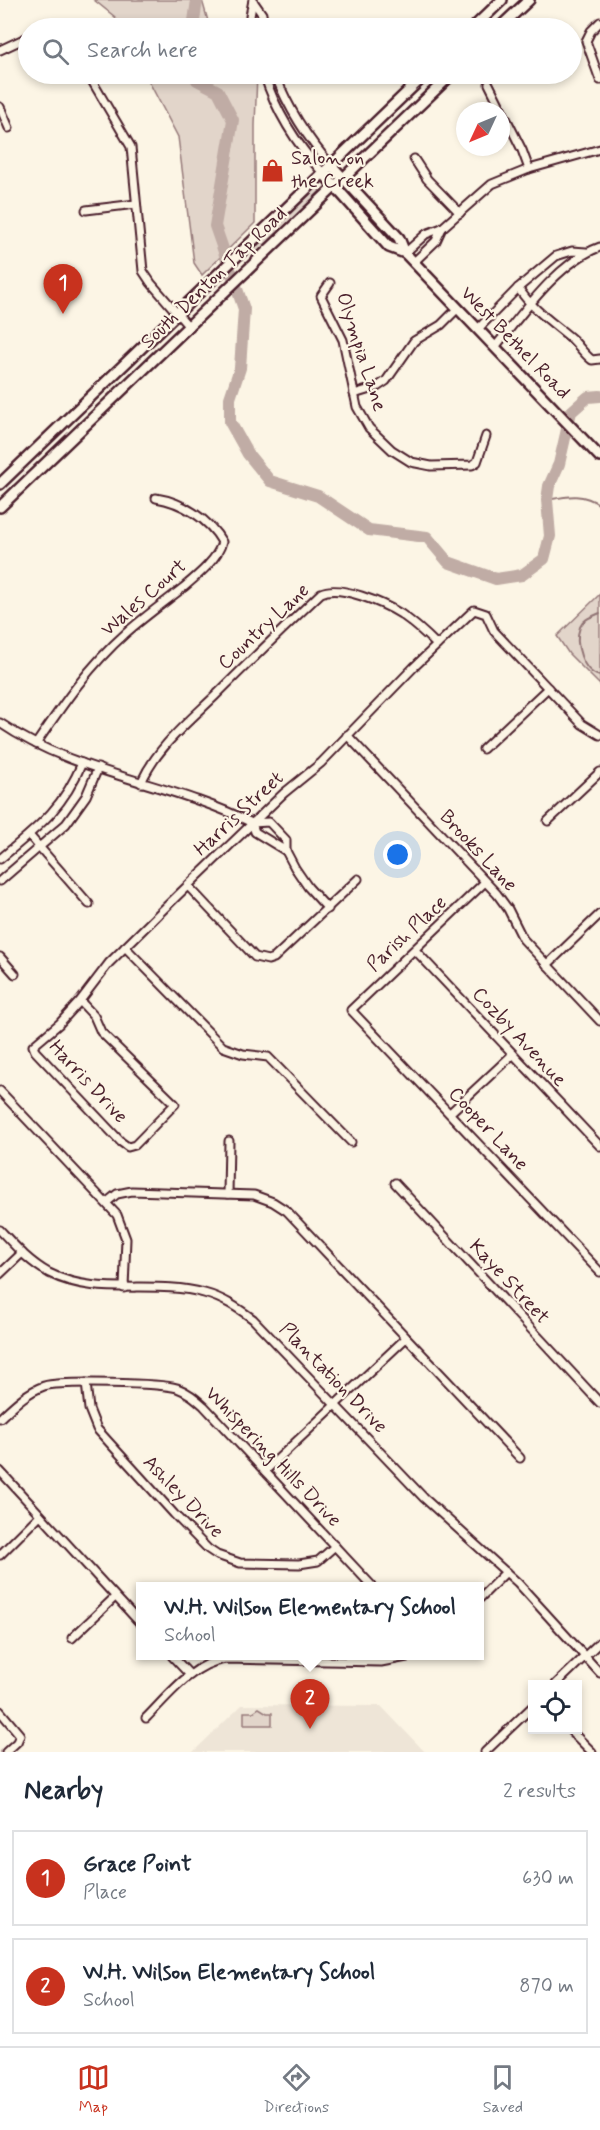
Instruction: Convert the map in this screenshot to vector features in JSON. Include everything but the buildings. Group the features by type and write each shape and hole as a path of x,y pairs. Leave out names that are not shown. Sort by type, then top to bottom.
{"main road":[{"path":"483,18 502,0"},
{"path":"510,18 529,0"},
{"name":"South Denton Tap Road","path":"4,481 416,84"},
{"name":"South Denton Tap Road","path":"0,507 442,84"},
{"name":"West Bethel Road","path":"331,165 399,238 405,253 600,457"},
{"name":"West Bethel Road","path":"323,173 390,247 405,253"},
{"path":"70,418 81,429"},
{"path":"4,481 18,489"}],"street":[{"path":"250,18 253,0"},
{"path":"253,0 263,18"},
{"path":"600,22 591,31 586,41 595,53 600,80"},
{"path":"0,50 18,42"},
{"path":"94,84 131,147 144,271 151,283 189,327"},
{"path":"267,84 285,124 304,152 323,173"},
{"path":"280,84 310,141 331,165"},
{"path":"489,84 529,169"},
{"path":"0,107 9,128"},
{"path":"405,253 426,234 442,228 492,184 529,169 600,149"},
{"path":"414,159 427,179 460,213"},
{"path":"86,210 136,204"},
{"path":"414,262 436,241 442,228"},
{"path":"495,347 552,280 586,252 600,247"},
{"path":"478,329 518,288 556,256 572,251 586,252"},
{"name":"Olympia Lane","path":"330,283 321,296 343,340 357,407 369,428 392,450 411,462 431,466 472,465 477,462 486,436"},
{"path":"518,288 530,305 575,341 591,360 600,359"},
{"path":"354,394 377,387 386,381 414,341 441,325 458,308"},
{"name":"Wales Court","path":"36,744 66,698 126,632 192,580 220,550 222,542 218,535 193,512 170,500 156,498"},
{"name":"Country Lane","path":"141,783 148,768 164,746 321,593 338,589 385,606 401,614 437,645"},
{"name":"Harris Street","path":"33,1046 59,1024 125,947 252,823 321,763 474,610 486,614 494,631 548,688"},
{"path":"483,749 548,688 582,724 600,735"},
{"path":"0,723 17,735 82,763 222,809 252,823 269,822 286,840 286,851 294,868 328,909"},
{"name":"Brooks Lane","path":"347,735 485,882 508,909 524,939 600,1021"},
{"path":"0,859 55,810 74,782 82,763"},
{"path":"0,880 59,831 86,796 98,768"},
{"path":"548,821 600,772"},
{"path":"252,823 255,832 286,851"},
{"path":"29,835 89,904"},
{"path":"188,886 255,957 262,959 274,958 358,879"},
{"name":"Parish Place","path":"351,1010 485,882"},
{"path":"547,965 600,914"},
{"path":"125,947 224,1047 232,1051 268,1057 351,1142"},
{"name":"Cozby Avenue","path":"414,950 600,1146"},
{"path":"0,957 15,974"},
{"name":"Harris Drive","path":"33,1046 35,1051 121,1142 128,1147 135,1145 176,1104 101,1032 94,1016 80,1001"},
{"name":"Cooper Lane","path":"351,1010 600,1272"},
{"path":"450,1113 513,1054"},
{"path":"0,1090 107,1202 120,1221 126,1239 124,1288"},
{"path":"228,1194 229,1141"},
{"name":"Kaye Street","path":"395,1183 600,1403"},
{"path":"107,1202 117,1194 132,1191 254,1195 273,1202 287,1211 520,1458"},
{"name":"Plantation Drive","path":"0,1230 30,1261 63,1278 105,1287 177,1289 204,1293 232,1304 253,1319 424,1498 533,1599 600,1673"},
{"path":"0,1274 22,1253"},
{"path":"265,1471 406,1338"},
{"name":"Whispering Hills Drive","path":"0,1418 35,1390 46,1385 86,1383 174,1387 186,1391 204,1406 367,1582"},
{"name":"Ashley Drive","path":"86,1383 89,1409 98,1429 174,1514 208,1549 217,1555 240,1563 299,1564 318,1561 335,1546"},
{"path":"0,1471 136,1618"},
{"path":"0,1555 40,1515"},
{"path":"484,1595 506,1572"},
{"path":"72,1638 115,1597"},
{"path":"560,1680 600,1642"},
{"path":"176,1660 190,1675"},
{"path":"147,1718 190,1675 205,1665 222,1660"},
{"path":"277,1660 381,1662 391,1660"},
{"path":"0,1711 20,1735 17,1742 6,1752"},
{"path":"485,1752 528,1711"},
{"path":"574,1734 592,1752"}],"shaded area":[{"path":"94,0 202,0 207,18 116,18"},
{"path":"150,84 257,84 255,223 202,275 194,263 178,137"},
{"path":"317,187 320,191 254,257 253,250"},
{"path":"600,594 600,685 569,654 557,636"},
{"path":"242,1705 381,1706 425,1752 193,1752"},
{"path":"259,1708 272,1713 272,1725 244,1725 244,1712 253,1712"}],"waterway":[{"path":"194,18 197,0"},
{"path":"205,84 218,91 233,120 215,226 244,309 240,368 230,398 230,422 248,454 270,481 318,496 369,530 427,537 448,562 496,579 522,575 544,559 550,536 547,500 549,486 559,464 571,412 588,397 600,396"},
{"path":"547,500 568,496 581,497 600,505"},
{"path":"600,613 588,618 580,627 578,634 579,648 584,663 588,669 600,676"}],"place":[{"name":"Salon on the Creek","path":"273,170"},
{"name":"Grace Point","path":"63,314"},
{"name":"W.H. Wilson Elementary School","path":"310,1729"}]}
